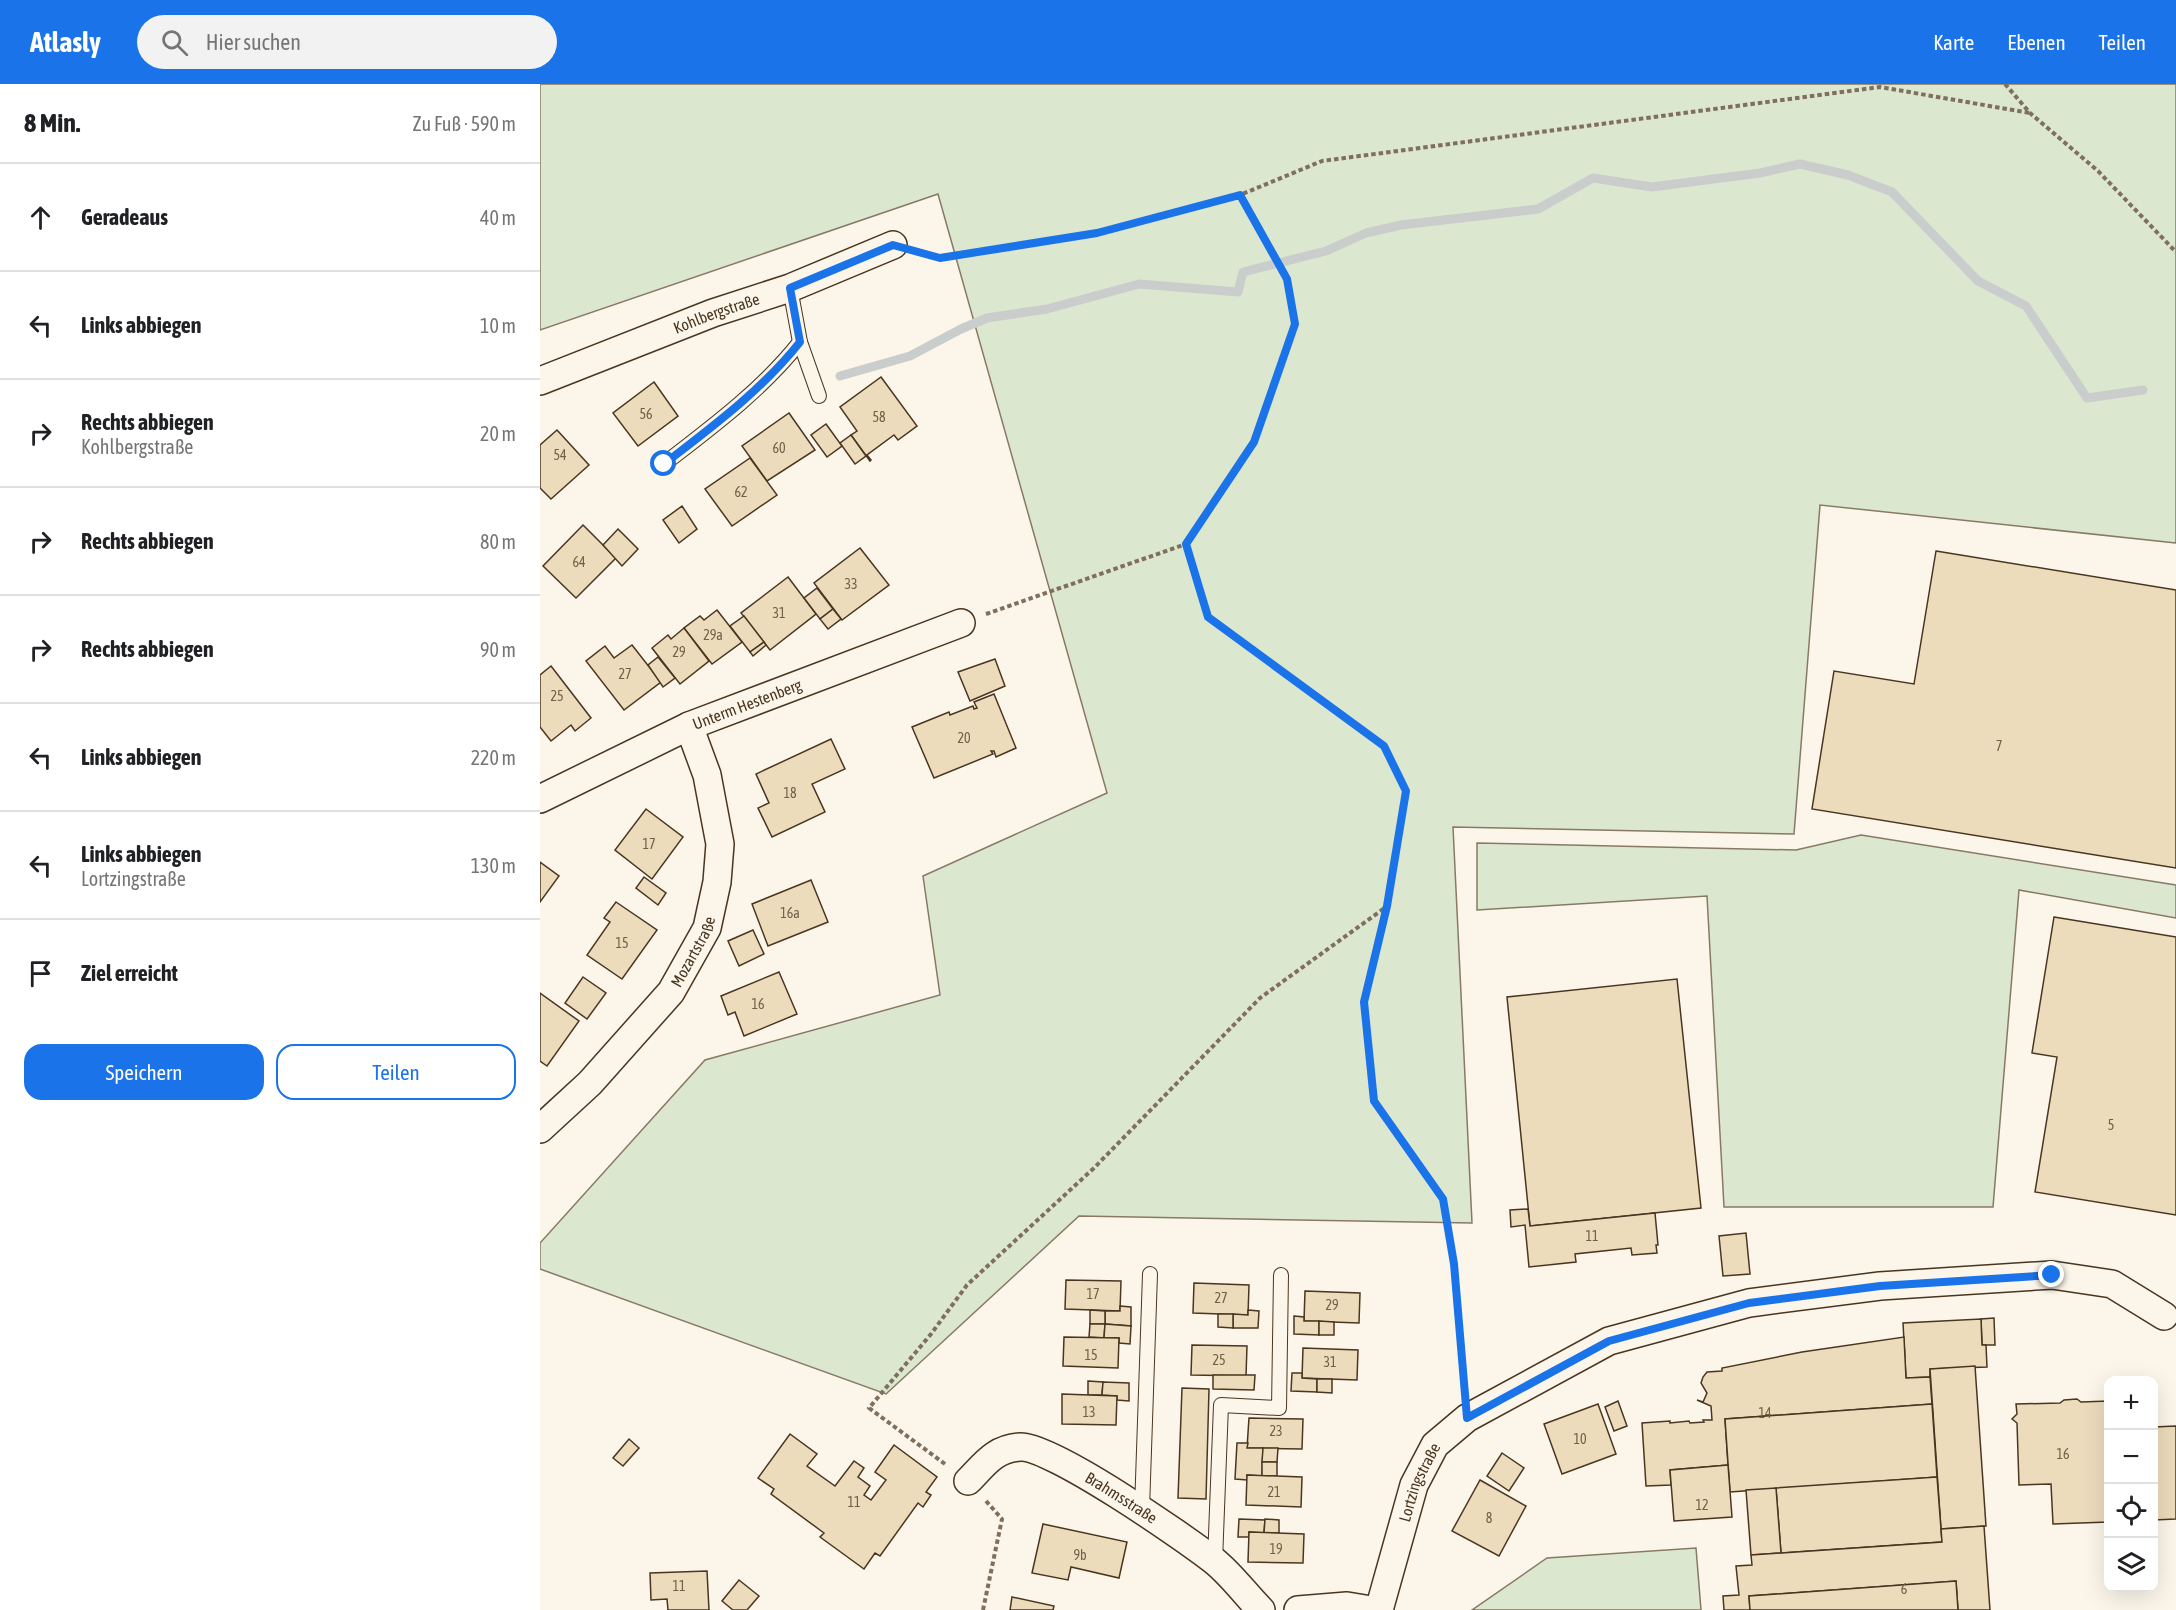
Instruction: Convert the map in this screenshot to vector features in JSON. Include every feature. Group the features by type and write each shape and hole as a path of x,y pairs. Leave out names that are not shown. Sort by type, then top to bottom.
{"street":[{"name":"Kohlbergstraße","path":"540,381 713,313 790,288 893,245"},
{"name":"Unterm Hestenberg","path":"540,799 689,726 961,623"},
{"name":"Mozartstraße","path":"540,1129 590,1083 671,992 707,927 717,882 720,844 707,775 689,726"},
{"name":"Lortzingstraße","path":"1379,1610 1414,1485 1435,1445 1467,1418 1609,1341 1749,1303 1880,1286 2052,1275 2112,1284 2164,1316"},
{"name":"Brahmsstraße","path":"968,1481 998,1451 1022,1446 1044,1452 1142,1509 1215,1562 1261,1610"},
{"path":"1298,1610 1347,1606 1371,1610"}],"lane":[{"path":"790,288 800,342 819,396"},
{"path":"664,464 780,368 800,342"},
{"path":"1142,1509 1150,1274"},
{"path":"1215,1562 1221,1406 1280,1408 1281,1275"}],"path":[{"path":"2005,84 2030,113 2098,171 2176,252"},
{"path":"893,245 940,258 1097,233 1240,195 1322,161 1880,87 2030,113"},
{"path":"961,623 1186,544 1254,442 1295,324 1287,279 1240,195"},
{"path":"1186,544 1208,617 1384,746 1406,791 1387,906 1364,1002 1374,1101 1443,1199 1454,1264 1467,1418"},
{"path":"983,1610 1002,1519 968,1481 869,1408 931,1334 967,1285 1094,1168 1260,998 1387,906"}],"green space":[{"path":"540,84 2176,84 2176,543 1820,505 1794,834 1453,827 1472,1223 1079,1216 886,1394 540,1269 540,1243 705,1060 940,995 923,876 1107,793 938,194 540,330"},
{"path":"1861,835 2176,885 2176,918 2019,890 1993,1207 1724,1207 1707,896 1477,910 1477,843 1796,850"},
{"path":"1696,1548 1701,1610 1472,1610 1547,1558"}],"building":[{"path":"881,377 917,426 898,440 894,435 867,455 870,461 851,435 857,431 840,407"},
{"path":"654,382 678,416 638,446 613,413"},
{"path":"789,413 815,450 767,481 742,446"},
{"path":"826,424 842,446 827,457 811,435"},
{"path":"557,430 589,465 551,499 540,488 540,445"},
{"path":"851,435 866,456 855,464 840,443"},
{"path":"750,458 777,495 732,526 705,489"},
{"path":"682,506 697,529 679,543 663,520"},
{"path":"583,525 616,558 576,598 543,566"},
{"path":"618,529 638,549 622,566 603,545"},
{"path":"860,548 889,585 842,620 814,583"},
{"path":"1936,551 2176,590 2176,868 1812,809 1834,671 1914,684"},
{"path":"788,577 816,614 770,650 741,613"},
{"path":"817,588 833,609 820,619 804,598"},
{"path":"833,609 841,619 828,629 820,619"},
{"path":"717,610 742,642 712,664 684,628 700,616 704,620"},
{"path":"744,616 764,642 750,652 730,626"},
{"path":"684,628 709,661 680,684 652,648 668,635 671,639"},
{"path":"764,642 766,645 753,656 750,652"},
{"path":"632,645 661,682 624,710 586,661 605,646 614,658"},
{"path":"658,657 675,678 663,687 648,665"},
{"path":"995,659 1005,686 970,701 958,672"},
{"path":"551,666 591,718 575,731 571,725 551,741 540,727 540,675"},
{"path":"994,694 1016,748 996,757 994,751 991,751 993,754 934,778 912,727 949,712 950,715 973,706 974,709 977,708 974,702"},
{"path":"831,739 845,769 812,784 825,812 772,837 758,808 769,803 756,774"},
{"path":"646,809 683,837 652,879 615,850"},
{"path":"540,862 559,876 540,902"},
{"path":"644,877 666,893 658,905 636,888"},
{"path":"811,880 828,922 768,946 752,904"},
{"path":"616,902 657,930 622,979 587,955 610,922 604,918"},
{"path":"2054,917 2176,937 2176,1215 2035,1192 2057,1057 2032,1053"},
{"path":"753,930 764,954 739,966 728,941"},
{"path":"779,972 797,1014 744,1036 735,1012 728,1015 721,996"},
{"path":"583,977 606,993 587,1019 565,1003"},
{"path":"1677,979 1701,1208 1530,1226 1507,997"},
{"path":"540,993 579,1021 547,1066 540,1061"},
{"path":"1528,1209 1530,1226 1655,1213 1657,1253 1632,1255 1631,1248 1575,1254 1576,1262 1529,1267 1525,1225 1511,1227 1510,1210"},
{"path":"1746,1233 1750,1274 1723,1276 1719,1236"},
{"path":"1066,1280 1121,1281 1120,1311 1065,1309"},
{"path":"1194,1283 1249,1285 1248,1315 1193,1313"},
{"path":"1305,1291 1360,1293 1359,1323 1304,1321"},
{"path":"1120,1306 1131,1307 1131,1326 1105,1324 1105,1311 1120,1311"},
{"path":"1090,1310 1105,1311 1105,1324 1090,1324"},
{"path":"1248,1310 1259,1311 1258,1328 1233,1328 1233,1314 1248,1315"},
{"path":"1218,1314 1233,1314 1233,1328 1218,1327"},
{"path":"1294,1316 1304,1317 1304,1321 1319,1321 1319,1335 1294,1334"},
{"path":"1994,1318 1995,1345 1982,1345 1981,1319"},
{"path":"1981,1319 1982,1345 1986,1345 1987,1367 1930,1369 1930,1377 1906,1378 1903,1323"},
{"path":"1319,1321 1334,1322 1334,1335 1319,1335"},
{"path":"1090,1324 1105,1324 1104,1338 1089,1337"},
{"path":"1105,1324 1131,1326 1130,1344 1119,1343 1119,1338 1104,1338"},
{"path":"1064,1337 1119,1338 1118,1368 1063,1366"},
{"path":"1904,1337 1906,1378 1930,1377 1932,1404 1725,1419 1728,1465 1670,1470 1671,1485 1646,1486 1642,1423 1689,1421 1690,1423 1712,1420 1711,1406 1697,1400 1703,1402 1707,1393 1701,1383 1707,1372 1722,1371 1722,1368 1802,1352"},
{"path":"1192,1345 1247,1346 1246,1376 1191,1375"},
{"path":"1303,1348 1358,1350 1357,1380 1302,1378"},
{"path":"1975,1366 1986,1526 1941,1529 1930,1369"},
{"path":"1292,1373 1302,1373 1302,1378 1317,1379 1317,1392 1291,1391"},
{"path":"1213,1375 1255,1375 1254,1390 1213,1389"},
{"path":"1317,1379 1332,1379 1332,1393 1317,1392"},
{"path":"1088,1381 1103,1382 1102,1395 1088,1395"},
{"path":"1103,1382 1129,1383 1129,1401 1117,1400 1117,1396 1102,1395"},
{"path":"1182,1388 1209,1389 1206,1499 1178,1498"},
{"path":"1062,1394 1117,1396 1116,1425 1062,1424"},
{"path":"2064,1400 2104,1401 2104,1522 2053,1524 2051,1484 2019,1485 2017,1423 2012,1419 2017,1414 2016,1404 2060,1403"},
{"path":"1618,1401 1627,1426 1614,1431 1605,1407"},
{"path":"1598,1404 1616,1454 1562,1474 1544,1424"},
{"path":"1932,1404 1937,1477 1730,1492 1725,1419"},
{"path":"1249,1418 1303,1419 1302,1449 1247,1448"},
{"path":"2176,1426 2176,1519 2158,1520 2158,1427"},
{"path":"790,1434 817,1454 807,1466 835,1486 854,1461 864,1468 858,1477 870,1486 864,1495 871,1500 886,1480 875,1472 894,1445 937,1477 926,1492 931,1495 923,1507 918,1503 880,1556 875,1553 864,1569 820,1537 824,1533 771,1494 774,1489 758,1478"},
{"path":"629,1439 639,1448 623,1466 613,1458"},
{"path":"1237,1443 1248,1443 1247,1448 1263,1448 1262,1476 1247,1475 1247,1480 1235,1479"},
{"path":"1263,1448 1278,1448 1277,1462 1262,1462"},
{"path":"1502,1453 1524,1468 1509,1491 1487,1476"},
{"path":"1262,1462 1277,1462 1277,1476 1262,1476"},
{"path":"1728,1465 1732,1517 1674,1521 1670,1470"},
{"path":"1247,1475 1302,1477 1301,1507 1246,1505"},
{"path":"1937,1477 1942,1542 1781,1553 1776,1488"},
{"path":"1480,1480 1526,1506 1499,1556 1452,1531"},
{"path":"1776,1488 1781,1553 1751,1555 1746,1490"},
{"path":"1239,1519 1265,1520 1264,1533 1249,1532 1249,1537 1238,1537"},
{"path":"1265,1519 1279,1520 1279,1533 1264,1533"},
{"path":"1043,1524 1127,1542 1119,1578 1071,1567 1068,1580 1032,1573"},
{"path":"1984,1526 1990,1610 1958,1610 1956,1581 1749,1596 1750,1610 1724,1610 1723,1596 1739,1595 1736,1566 1752,1565 1751,1555 1942,1542 1941,1529"},
{"path":"1249,1532 1304,1534 1303,1563 1248,1562"},
{"path":"707,1571 709,1610 668,1610 667,1599 651,1600 650,1573"},
{"path":"739,1580 759,1596 747,1610 733,1610 722,1601"},
{"path":"1956,1581 1958,1610 1750,1610 1749,1596"},
{"path":"1012,1597 1054,1606 1053,1610 1010,1610"}],"waterway":[{"path":"840,376 910,356 987,318 1047,309 1139,284 1238,292 1243,272 1326,251 1366,233 1401,225 1538,209 1593,178 1652,187 1760,173 1800,164 1848,175 1892,192 1978,281 2026,306 2087,398 2143,390"}],"route":[{"path":"664,464 780,368 800,342 790,288 893,245 940,258 1097,233 1240,195 1287,279 1295,324 1254,442 1186,544 1208,617 1384,746 1406,791 1387,906 1364,1002 1374,1101 1443,1199 1454,1264 1467,1418 1609,1341 1749,1303 1880,1286 2052,1275"}]}
